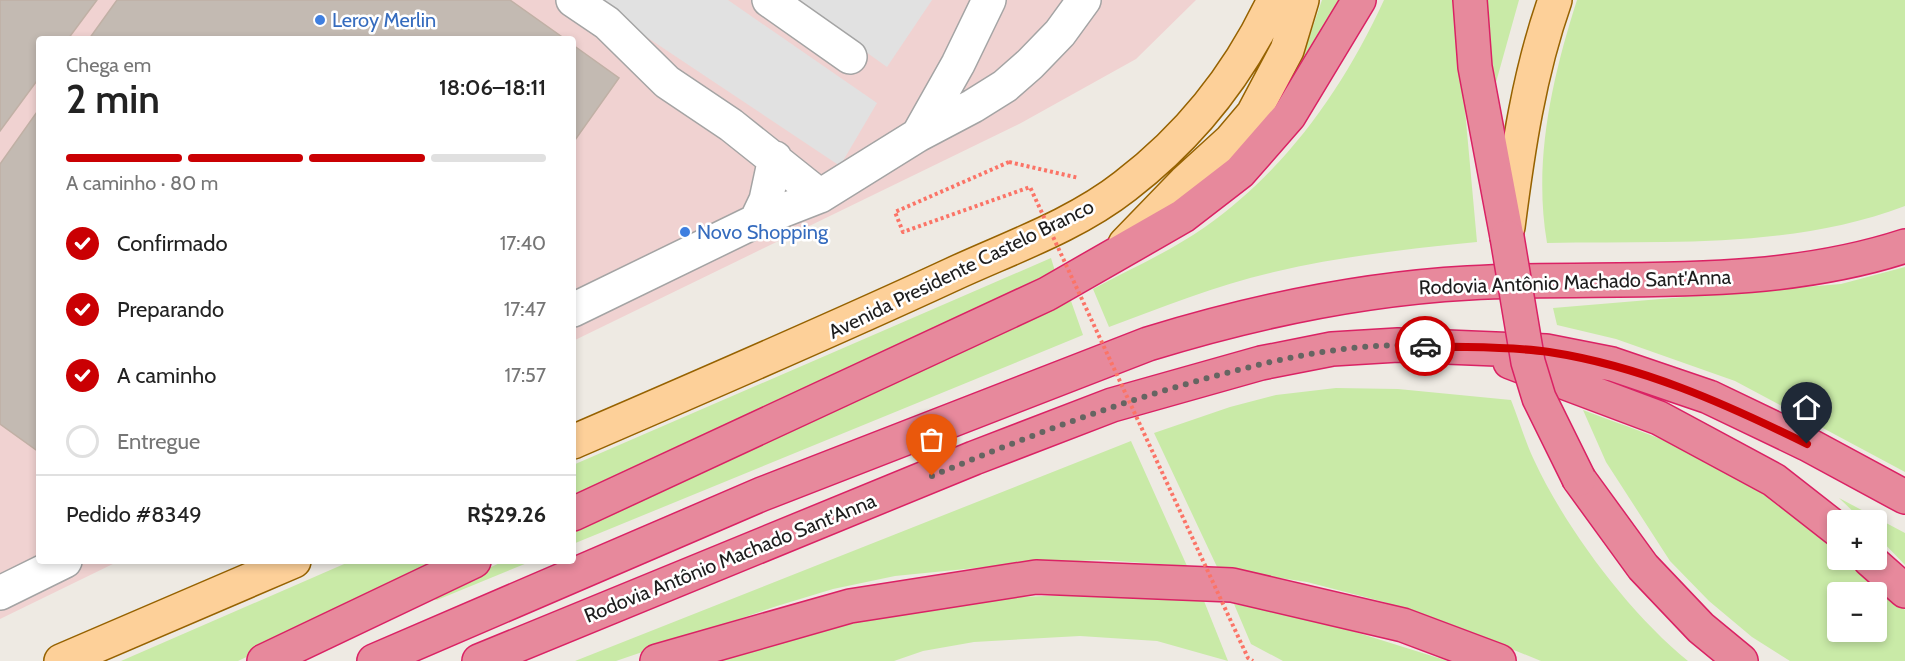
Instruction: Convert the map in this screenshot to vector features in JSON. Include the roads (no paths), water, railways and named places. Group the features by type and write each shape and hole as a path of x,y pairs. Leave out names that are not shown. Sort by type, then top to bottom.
{"highway":[{"path":"576,513 1047,294 1182,216 1240,171 1289,116 1359,0"},
{"path":"1470,0 1475,67 1528,362 1544,408 1579,479 1643,567 1701,628 1741,661"},
{"name":"Rodovia Antônio Machado Sant'Anna","path":"374,661 762,494 1148,344 1201,327 1353,295 1468,283 1641,280 1766,273 1816,268 1905,246"},
{"name":"Rodovia Antônio Machado Sant'Anna","path":"479,661 963,463 1112,405 1261,363 1332,350 1398,345 1546,351 1612,364 1665,381 1755,418 1905,497"},
{"path":"1478,349 1659,418 1774,480 1827,521"},
{"path":"264,661 468,564"},
{"path":"1881,570 1905,591"},
{"path":"657,661 850,606 1036,577 1232,585 1403,625 1499,661"}],"main road":[{"name":"Avenida Presidente Castelo Branco","path":"576,441 840,327 1077,217 1124,188 1189,131 1260,29 1274,0"},
{"path":"1118,253 1185,182 1231,140 1253,114 1287,50 1302,0"},
{"path":"1507,237 1517,152 1532,73 1555,0"},
{"path":"61,661 287,564"}],"lane":[{"path":"573,0 607,24 667,82 775,158 820,196"},
{"path":"768,0 850,57"},
{"path":"918,135 958,64 989,0"},
{"path":"576,309 756,221 820,196 918,135 973,106 1005,86 1030,64 1059,33 1084,0"},
{"path":"756,221 766,200 775,158"},
{"path":"0,593 59,564"}],"place":[{"name":"Leroy Merlin","path":"320,20"},
{"name":"Novo Shopping","path":"685,232"}]}
